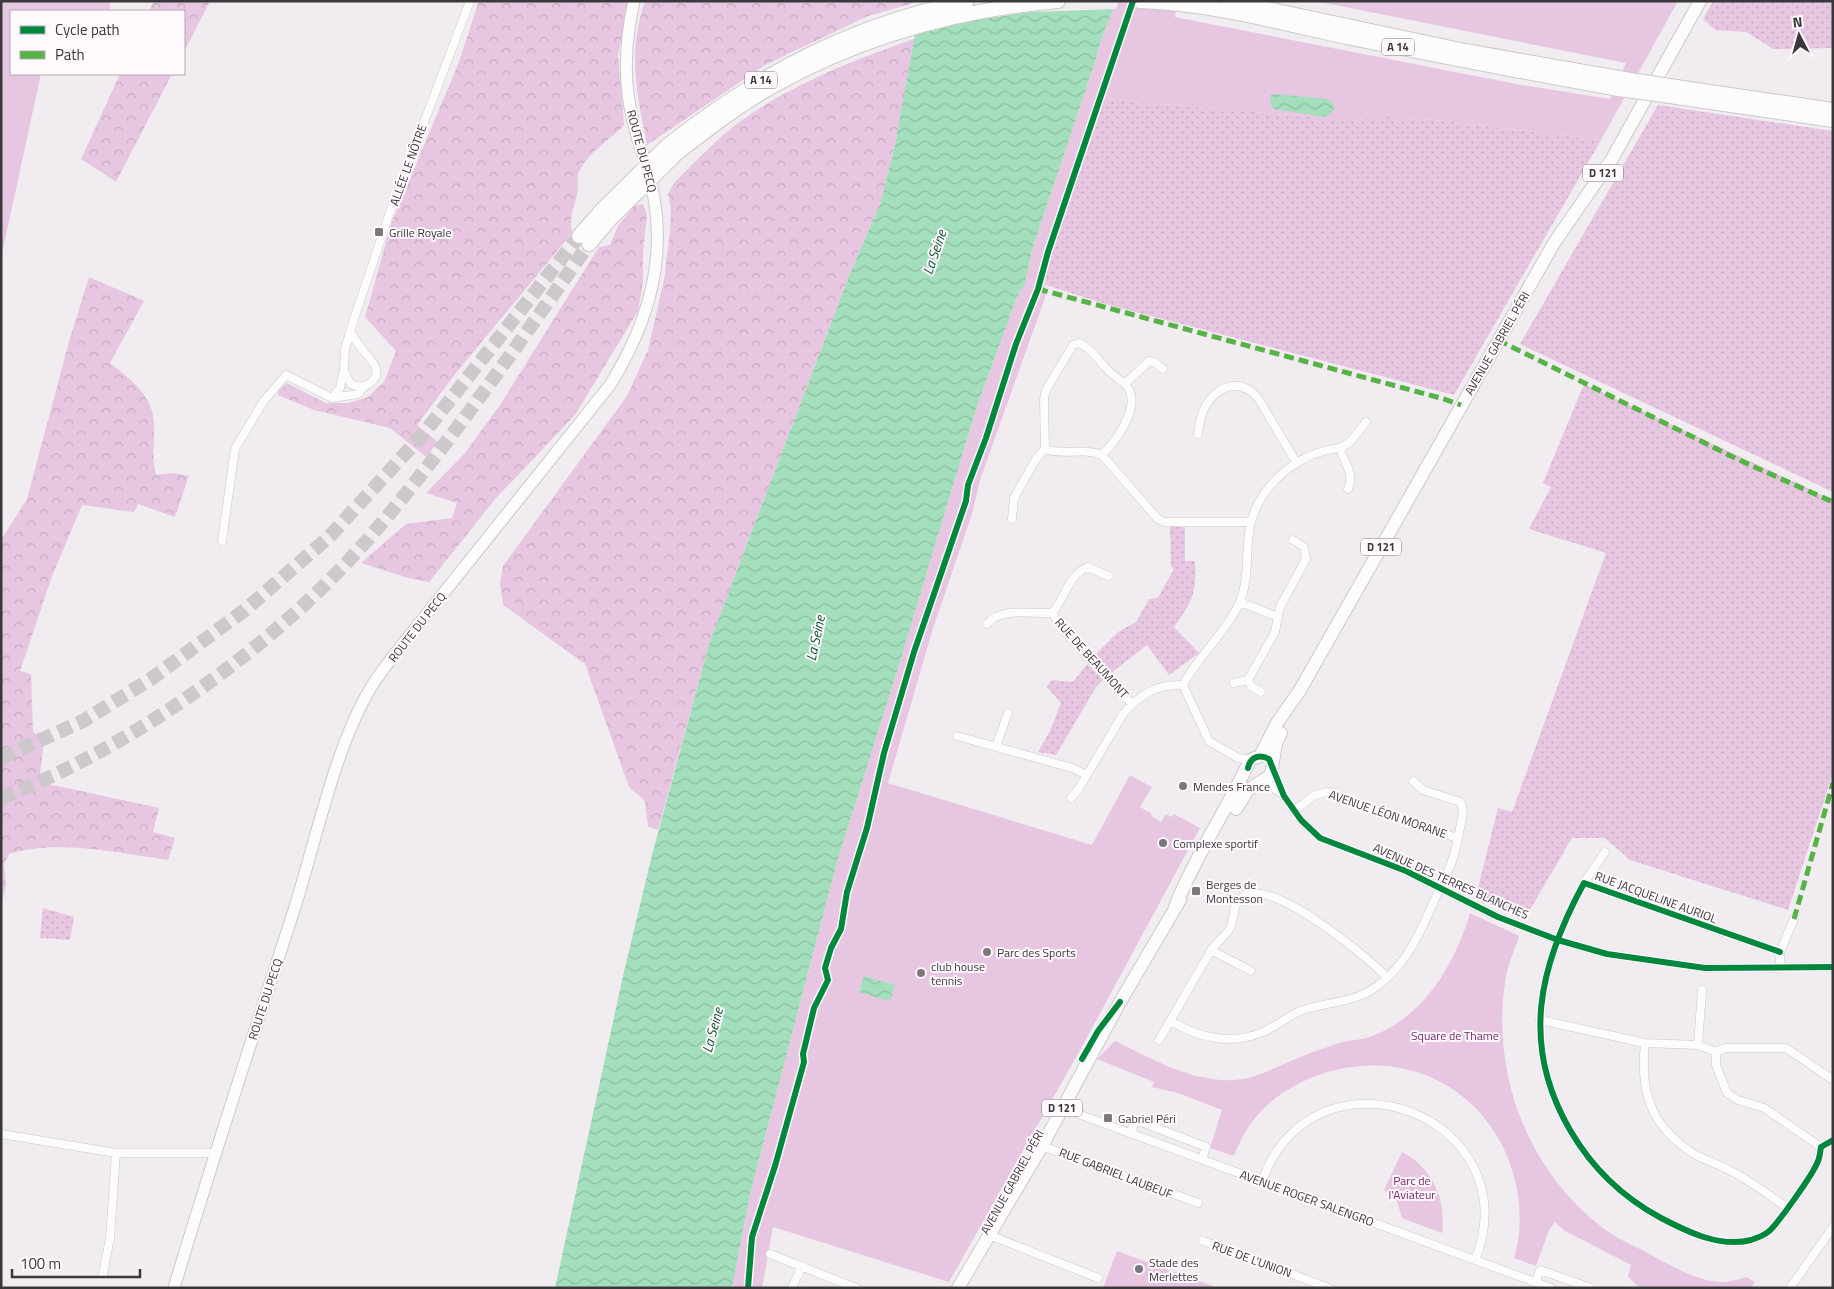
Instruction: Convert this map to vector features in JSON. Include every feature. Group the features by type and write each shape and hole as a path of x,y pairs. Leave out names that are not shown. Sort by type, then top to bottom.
{"highway":[{"name":"A 14","path":"584,240 668,145 710,113 765,77 826,46 864,30 908,15 967,1"},
{"name":"A 14","path":"605,215 677,153 744,104 797,74 869,42 933,21 1009,6 1058,1"},
{"name":"A 14","path":"1139,1 1177,4 1259,18 1464,62 1673,92 1833,120"},
{"name":"A 14","path":"1229,1 1621,84"},
{"name":"A 14","path":"1673,92 1833,110"}],"main road":[{"name":"ROUTE DU PECQ","path":"174,1288 214,1153 294,908 336,771 352,727 370,689 394,655 610,385 626,359 638,333 654,278 658,224 648,170 633,121 628,95 627,43 634,1"},
{"name":"AVENUE GABRIEL PÉRI","path":"1059,1106 1104,1035 1120,1002 1175,907 1241,799 1248,790 1268,779 1273,767 1276,742 1300,690 1549,251 1612,159 1700,1"},
{"name":"AVENUE GABRIEL PÉRI","path":"1175,907 1190,872 1253,761 1300,690"},
{"path":"1262,781 1250,776 1253,761 1267,758 1273,767"},
{"name":"AVENUE GABRIEL PÉRI","path":"958,1288 1039,1144 1079,1070 1082,1059 1098,1031 1120,1002"},
{"name":"AVENUE GABRIEL PÉRI","path":"952,1288 1039,1144"}],"street":[{"name":"ALLÉE LE NÔTRE","path":"332,398 340,388 344,372 345,349 350,331 387,222 470,1"},
{"path":"222,541 235,450 263,402 286,375 332,398 358,394 376,376 376,365 359,346 350,331"},
{"path":"1012,518 1014,498 1036,459 1045,449 1044,398 1046,390 1073,345 1078,343 1085,346 1116,378 1125,384 1133,400 1132,408 1110,448 1102,455"},
{"path":"1125,384 1149,361 1154,362 1163,369"},
{"path":"344,372 350,384 364,386"},
{"path":"1198,434 1203,411 1220,390 1227,386 1243,388 1252,391 1258,398 1296,462"},
{"path":"1183,686 1192,669 1222,634 1240,602 1248,567 1251,522 1266,492 1296,462 1319,452 1340,448 1350,442 1366,422"},
{"path":"1340,448 1351,473 1352,481 1348,490"},
{"path":"1045,449 1052,452 1093,451 1102,455 1157,518 1164,522 1251,522"},
{"path":"1234,683 1248,680 1275,632 1280,607 1306,559 1304,547 1293,540"},
{"name":"RUE DE BEAUMONT","path":"1052,613 1075,574 1081,569 1088,567 1108,576"},
{"path":"1240,602 1278,617"},
{"name":"RUE DE BEAUMONT","path":"987,624 997,615 1052,613"},
{"name":"RUE DE BEAUMONT","path":"1052,613 1071,639 1132,704"},
{"path":"1248,680 1251,686 1261,692"},
{"path":"1071,798 1087,775 1122,714 1132,704 1148,692 1165,685 1183,686"},
{"path":"1183,686 1209,741 1238,758 1253,761"},
{"path":"996,746 1008,713"},
{"path":"957,736 1072,768 1087,775"},
{"name":"AVENUE DES TERRES BLANCHES","path":"1273,767 1284,796"},
{"name":"AVENUE DES TERRES BLANCHES","path":"1262,781 1284,796 1297,810 1305,825 1320,838 1406,870 1498,917 1558,940 1607,954 1672,965 1731,970 1833,967"},
{"path":"1171,1021 1188,1031 1218,1039 1252,1036 1299,1012 1364,994 1387,977 1409,952 1453,862 1461,822 1462,805 1460,802 1423,790 1414,781"},
{"name":"AVENUE LÉON MORANE","path":"1297,810 1314,795 1326,792 1457,838"},
{"path":"1584,883 1605,852"},
{"name":"RUE JACQUELINE AURIOL","path":"1780,952 1584,883 1558,940 1547,975 1540,1020 1541,1047 1546,1077 1560,1112 1580,1148 1594,1166 1623,1193 1655,1214 1690,1232 1708,1238 1731,1242 1761,1236 1770,1230 1818,1163 1821,1147"},
{"path":"1159,1040 1211,950 1230,928 1236,903 1246,896 1260,894 1306,914 1326,926 1370,960 1387,977"},
{"path":"1780,968 1780,952 1794,919"},
{"path":"1211,950 1251,971"},
{"path":"1698,1045 1702,990"},
{"path":"1540,1020 1645,1043 1698,1045 1716,1052 1726,1048 1786,1048 1833,1080"},
{"path":"1645,1043 1643,1082 1646,1095 1660,1122 1668,1132 1692,1152 1747,1180 1786,1207"},
{"path":"1716,1052 1716,1065 1727,1092 1732,1097 1764,1108 1821,1147 1833,1140"},
{"path":"1262,1181 1269,1164 1282,1145 1297,1129 1316,1116 1342,1106 1364,1103 1387,1104 1412,1111 1444,1130 1460,1147 1473,1168 1480,1185 1484,1212 1482,1237 1475,1260"},
{"name":"AVENUE ROGER SALENGRO","path":"1059,1106 1551,1288"},
{"path":"1130,1133 1136,1120 1206,1147 1202,1159"},
{"path":"1,1134 116,1153 214,1153"},
{"name":"RUE GABRIEL LAUBEUF","path":"1039,1144 1198,1204"},
{"path":"103,1274 110,1238 116,1153"},
{"path":"1790,1288 1833,1227"},
{"path":"989,1235 1098,1278"},
{"name":"RUE DE L'UNION","path":"1202,1241 1329,1288"},
{"path":"770,1254 856,1288"},
{"path":"792,1288 802,1266"},
{"path":"1536,1282 1540,1270 1591,1288"}],"green space":[{"path":"1,1 111,1 109,10 10,10 10,75 41,75 1,258"},
{"path":"154,1 210,1 185,50 185,10 150,10"},
{"path":"479,1 630,1 618,54 624,125 588,158 579,172 578,192 571,218 572,233 455,374 417,425 438,442 426,457 390,428 314,410 278,395 279,390 287,383 326,403 349,403 368,397 384,382 396,351 365,317 391,224 459,62"},
{"path":"645,1 921,1 868,16 765,65 647,145 637,91 635,56 636,38"},
{"name":"Parc des Sports","path":"1116,1 1177,1 1175,17 1516,84 1610,99 1626,63 1315,1 1678,1 1601,140 1436,120 1388,117 1348,119 1312,117 1103,99 1044,271 1046,295 980,480 972,514 933,628 888,783 1092,845 1130,775 1152,787 1140,807 1152,814 1151,816 1161,822 1166,814 1171,817 1174,814 1200,828 1084,1043 949,1282 773,1227 762,1288 732,1288 750,1194 837,862 976,409 1017,297 1025,282 1032,250 1099,46"},
{"path":"1713,1 1833,1 1833,48 1773,49 1746,32 1715,30 1703,19"},
{"path":"916,38 895,145 880,205 851,271 709,644 658,830 648,827 645,801 629,787 585,664 503,605 500,583 503,566 627,396 648,350 664,280 671,210 668,194 674,183 723,135 761,107 825,74"},
{"path":"120,75 171,75 116,182 81,159"},
{"path":"1103,99 1312,117 1348,119 1388,117 1436,120 1601,140 1454,395 1105,304 1046,285 1044,271"},
{"path":"1658,105 1833,131 1833,492 1520,344"},
{"path":"643,204 647,215 643,251 643,283 638,311 575,415 496,498 429,582 408,578 361,563 406,524 452,518 457,503 426,493 465,453 500,405 599,247 610,245 618,226 634,206"},
{"path":"89,277 144,301 110,363 140,389 150,405 154,424 153,456 156,475 174,473 189,476 175,517 138,504 134,512 82,505 52,576 20,671 31,674 33,732 44,739 39,782 159,808 153,832 175,838 168,860 68,847 28,850 9,854 4,864 6,885 1,906 1,540 27,499 70,338"},
{"path":"1584,384 1833,500 1833,773 1788,910 1630,860 1605,838 1572,838 1525,918 1476,896 1498,808 1512,812 1606,553 1529,529 1551,487 1543,483"},
{"path":"1170,527 1185,527 1185,561 1195,561 1195,581 1192,597 1174,627 1199,653 1169,675 1147,645 1111,673 1094,656 1118,632 1136,622 1149,599 1158,598 1174,569 1171,566"},
{"path":"1087,664 1103,680 1096,687 1056,755 1038,752 1050,731 1061,703 1047,687 1051,680 1073,682"},
{"path":"43,908 74,917 70,940 40,938"},
{"name":"Square de Thame","path":"1470,913 1519,936 1506,976 1502,1012 1504,1047 1509,1082 1520,1116 1534,1147 1553,1177 1576,1204 1603,1228 1619,1238 1673,1267 1701,1279 1723,1282 1746,1277 1755,1282 1750,1288 1640,1288 1628,1277 1631,1265 1565,1231 1555,1222 1549,1230 1536,1266 1514,1258 1520,1219 1515,1180 1503,1146 1484,1118 1461,1095 1434,1079 1404,1069 1371,1066 1338,1070 1304,1081 1281,1094 1261,1111 1246,1131 1234,1156 1210,1148 1222,1110 1178,1093 1152,1087 1154,1082 1097,1059 1115,1041 1179,1071 1207,1078 1233,1080 1264,1073 1303,1056 1346,1041 1369,1037 1388,1029 1421,1003 1446,970 1464,932"},
{"name":"Parc de l'Aviateur","path":"1402,1152 1422,1166 1435,1186 1442,1209 1442,1233 1402,1218 1397,1201 1384,1190"},
{"name":"Stade des Merlettes","path":"1117,1251 1218,1288 1103,1288"}],"water":[{"name":"La Seine","path":"921,1 1116,1 1099,46 1032,250 1025,283 1017,297 976,409 837,862 750,1194 732,1288 555,1288 623,976 652,855 709,644 851,271 880,205 895,145"},
{"path":"1271,95 1328,99 1333,103 1334,111 1325,117 1274,109 1270,103"},
{"path":"864,976 895,985 890,1001 859,992"}],"pier":[{"path":"927,1 1119,1 1116,9 1030,12 969,21 914,35 918,4"}],"tunnel":[{"path":"1,758 83,721 151,679 245,610 330,536 424,433 579,236"},
{"path":"1,798 101,751 151,721 200,689 291,617 332,578 399,503 482,394 589,244"}],"marked path":[{"path":"1038,289 1461,405"},
{"path":"1498,340 1739,460 1833,502"},
{"path":"1794,919 1833,783"}],"cycle path":[{"path":"748,1288 752,1237 775,1166 804,1062 803,1054 814,1008 828,980 825,968 831,948 841,929 847,892 867,828 884,753 914,652 966,501 968,485 986,438 1016,344 1038,289 1048,252 1133,1"},
{"path":"1248,768 1251,761 1256,757 1269,759 1284,796 1301,820 1320,838 1406,871 1498,917 1558,940 1607,954 1705,968 1833,967"},
{"path":"1780,952 1584,883 1568,914 1547,975 1541,1005 1541,1036 1545,1067 1554,1098 1570,1130 1598,1169 1621,1191 1647,1210 1704,1237 1728,1242 1739,1242 1762,1236 1768,1232 1787,1210 1810,1176 1819,1159 1821,1147 1833,1140"},
{"path":"1082,1059 1098,1031 1120,1002"}],"place":[{"name":"Grille Royale","path":"379,232"},
{"name":"Mendes France","path":"1183,786"},
{"name":"Complexe sportif","path":"1163,843"},
{"name":"Berges de Montesson","path":"1196,891"},
{"name":"Parc des Sports","path":"987,952"},
{"name":"club house tennis","path":"921,973"},
{"name":"Gabriel Péri","path":"1108,1118"},
{"name":"Stade des Merlettes","path":"1139,1269"}]}
